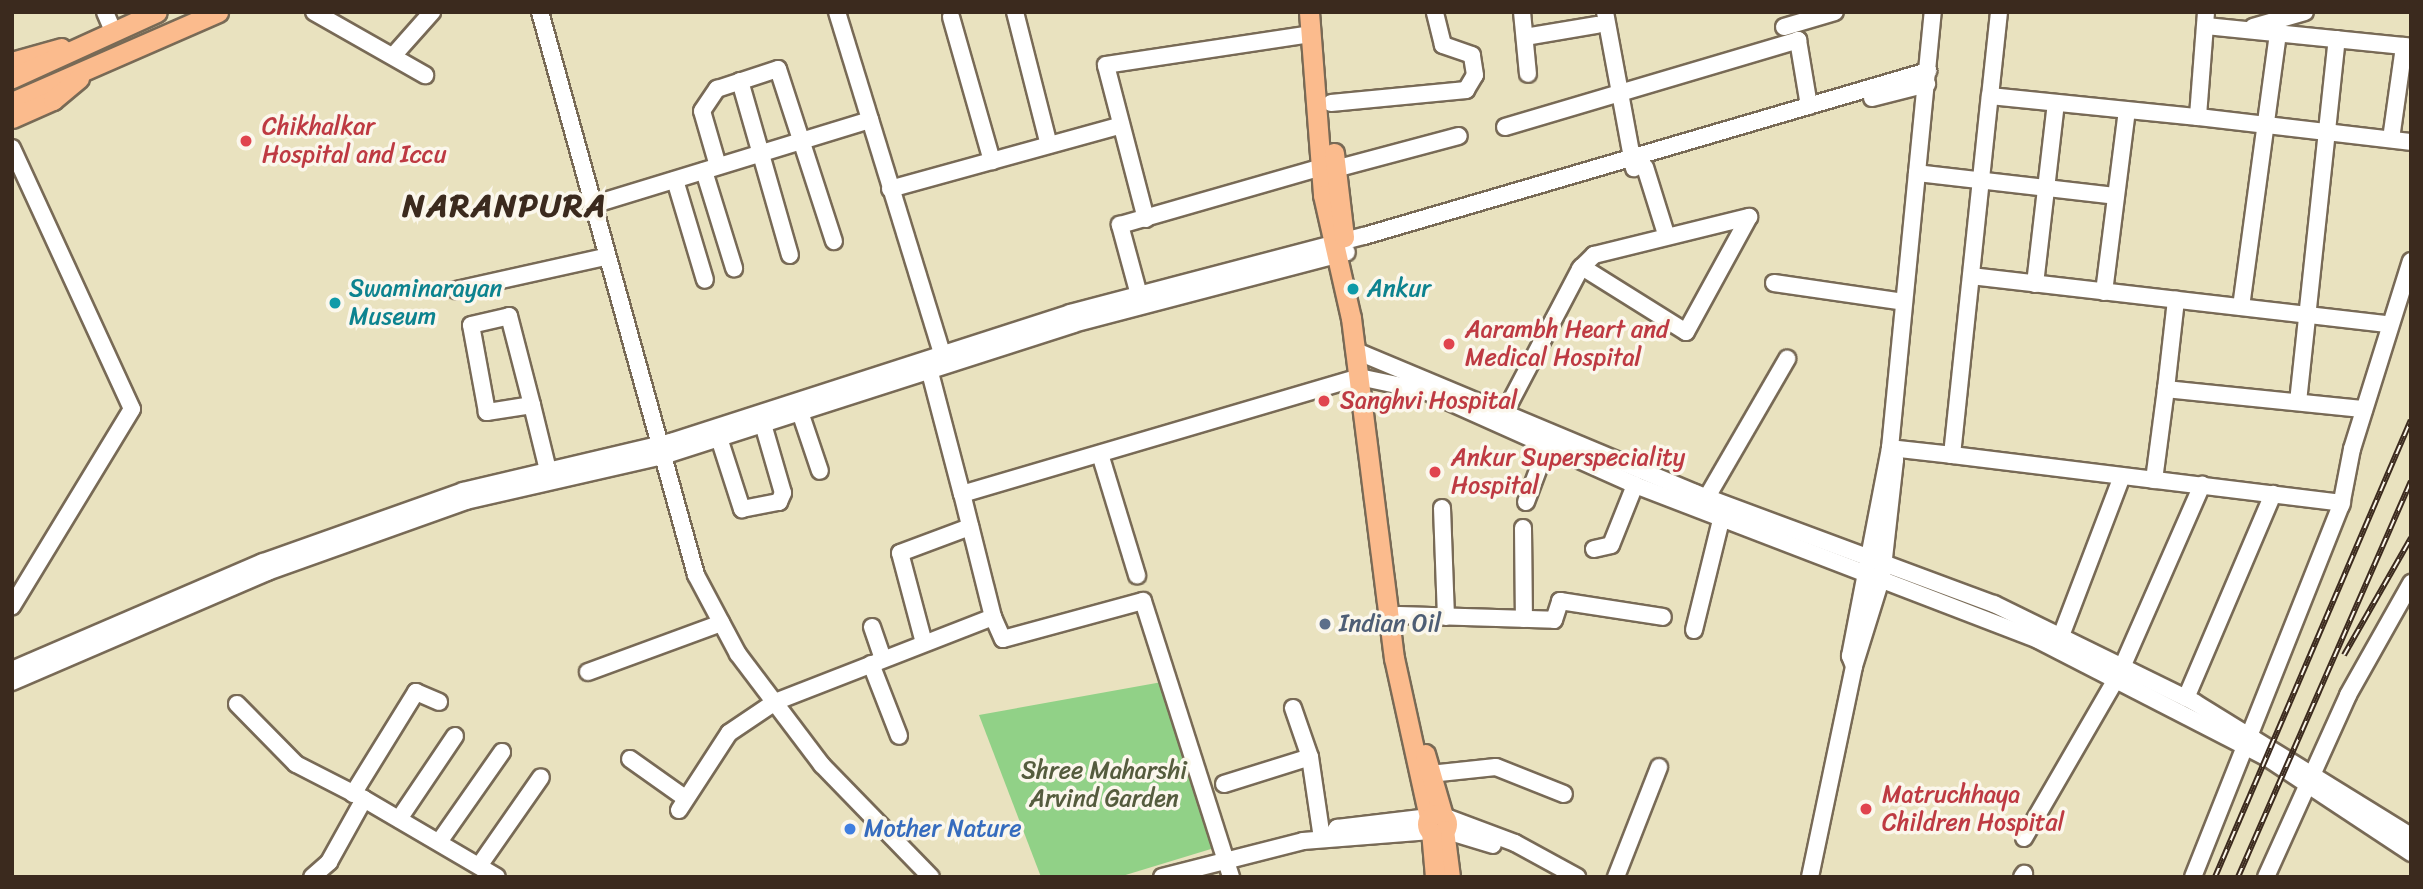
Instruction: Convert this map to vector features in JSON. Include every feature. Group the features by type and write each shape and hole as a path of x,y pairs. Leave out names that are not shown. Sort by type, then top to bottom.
{"main road":[{"path":"12,78 157,12"},
{"path":"12,102 218,12"},
{"path":"1309,12 1328,168 1362,352 1394,658 1450,877"},
{"path":"1321,12 1331,103 1328,168"},
{"path":"12,62 79,47"},
{"path":"12,118 52,100 86,68"},
{"path":"1365,377 1399,615 1430,774 1437,824 1435,877"}],"street":[{"path":"105,12 113,31"},
{"path":"314,12 425,75"},
{"path":"393,56 432,12"},
{"path":"540,12 696,575 721,623 822,765 931,877"},
{"path":"836,12 890,189 936,362 970,527 993,617 1003,639 1143,601 1231,877"},
{"path":"1015,12 1049,145"},
{"path":"1331,103 1466,90 1475,75 1472,55 1443,45 1435,12"},
{"path":"1521,12 1528,74"},
{"path":"1786,44 1784,20 1835,12"},
{"path":"1810,877 1877,565 1933,12"},
{"path":"1952,455 1999,12"},
{"path":"2244,30 2305,12"},
{"path":"951,17 992,161"},
{"path":"1525,37 1601,19 1637,165 1666,234"},
{"path":"2198,117 2206,19 2244,30 2407,47 2391,139"},
{"path":"2241,307 2261,124 2278,33"},
{"path":"1146,219 1119,126 1107,65 1311,34"},
{"path":"1505,127 1798,40 1809,106"},
{"path":"2298,402 2305,314 2337,40"},
{"path":"734,268 711,169 702,111 717,89 740,81 783,73 834,241"},
{"path":"1637,165 1809,106 1927,78"},
{"path":"12,670 263,562 463,491 548,470 719,438 800,412 936,362 1637,165 1927,78"},
{"path":"740,81 790,255"},
{"path":"1990,96 2411,142"},
{"path":"2035,284 2056,103"},
{"path":"2104,292 2127,110"},
{"path":"592,205 870,120"},
{"path":"890,189 1119,126"},
{"path":"1139,295 1120,225 1328,168 1459,136"},
{"path":"12,148 132,409 12,606"},
{"path":"1917,173 2116,196"},
{"path":"674,180 705,280"},
{"path":"1505,412 1582,267 1594,256 1666,234 1749,217 1686,332 1582,267"},
{"path":"12,682 267,572 466,501 660,450 1139,295 1341,248"},
{"path":"456,290 606,257"},
{"path":"2193,877 2342,503 2364,410 2411,261"},
{"path":"1971,276 2389,324"},
{"path":"1774,283 1904,302"},
{"path":"2154,480 2176,300"},
{"path":"532,405 487,412 471,325 509,316 532,405 548,470"},
{"path":"1362,352 1707,497 2061,636 2119,672 2408,828"},
{"path":"1707,497 1787,359"},
{"path":"962,494 1365,377 1425,391 1635,485 1721,520 1877,565 2119,672 2186,698 2248,740"},
{"path":"2166,389 2364,410"},
{"path":"800,412 820,471"},
{"path":"719,438 742,509 779,502 783,493 763,424"},
{"path":"1525,502 1547,446"},
{"path":"1889,448 2342,503"},
{"path":"1100,454 1137,575"},
{"path":"2061,636 2122,476"},
{"path":"1594,550 1611,545 1635,485"},
{"path":"2025,838 2119,672 2202,485"},
{"path":"2186,698 2273,494"},
{"path":"1442,508 1446,617"},
{"path":"1693,629 1721,520"},
{"path":"924,643 900,553 970,527"},
{"path":"1523,528 1524,619"},
{"path":"2266,877 2311,777 2411,583"},
{"path":"1399,615 1554,620 1560,601 1663,617"},
{"path":"629,759 682,804 729,733 775,702 993,617"},
{"path":"588,672 721,623"},
{"path":"872,627 877,661 899,736"},
{"path":"312,877 329,862 358,796 416,692 439,702"},
{"path":"237,704 296,764 399,819 497,877"},
{"path":"1293,708 1310,757 1327,837"},
{"path":"399,819 455,736"},
{"path":"439,842 502,752"},
{"path":"1224,784 1310,757"},
{"path":"1430,774 1496,767 1564,794"},
{"path":"1616,877 1658,767"},
{"path":"479,866 541,777"},
{"path":"2311,777 2411,853"},
{"path":"1163,877 1327,837 1437,824 1522,850 1577,877"}],"green space":[{"name":"Shree Maharshi Arvind Garden","path":"1162,682 1224,845 1119,877 1041,877 979,715"}],"railway":[{"path":"2215,877 2411,420"},
{"path":"2238,877 2411,481"},
{"path":"2344,655 2411,538"}],"place":[{"name":"Chikhalkar Hospital and Iccu","path":"246,141"},
{"name":"Ankur","path":"1353,289"},
{"name":"Swaminarayan Museum","path":"335,303"},
{"name":"Aarambh Heart and Medical Hospital","path":"1449,344"},
{"name":"Sanghvi Hospital","path":"1324,401"},
{"name":"Ankur Superspeciality Hospital","path":"1435,472"},
{"name":"Indian Oil","path":"1325,624"},
{"name":"Matruchhaya Children Hospital","path":"1866,809"},
{"name":"Mother Nature","path":"850,829"}],"district":[{"name":"NARANPURA","path":"505,206"}]}
